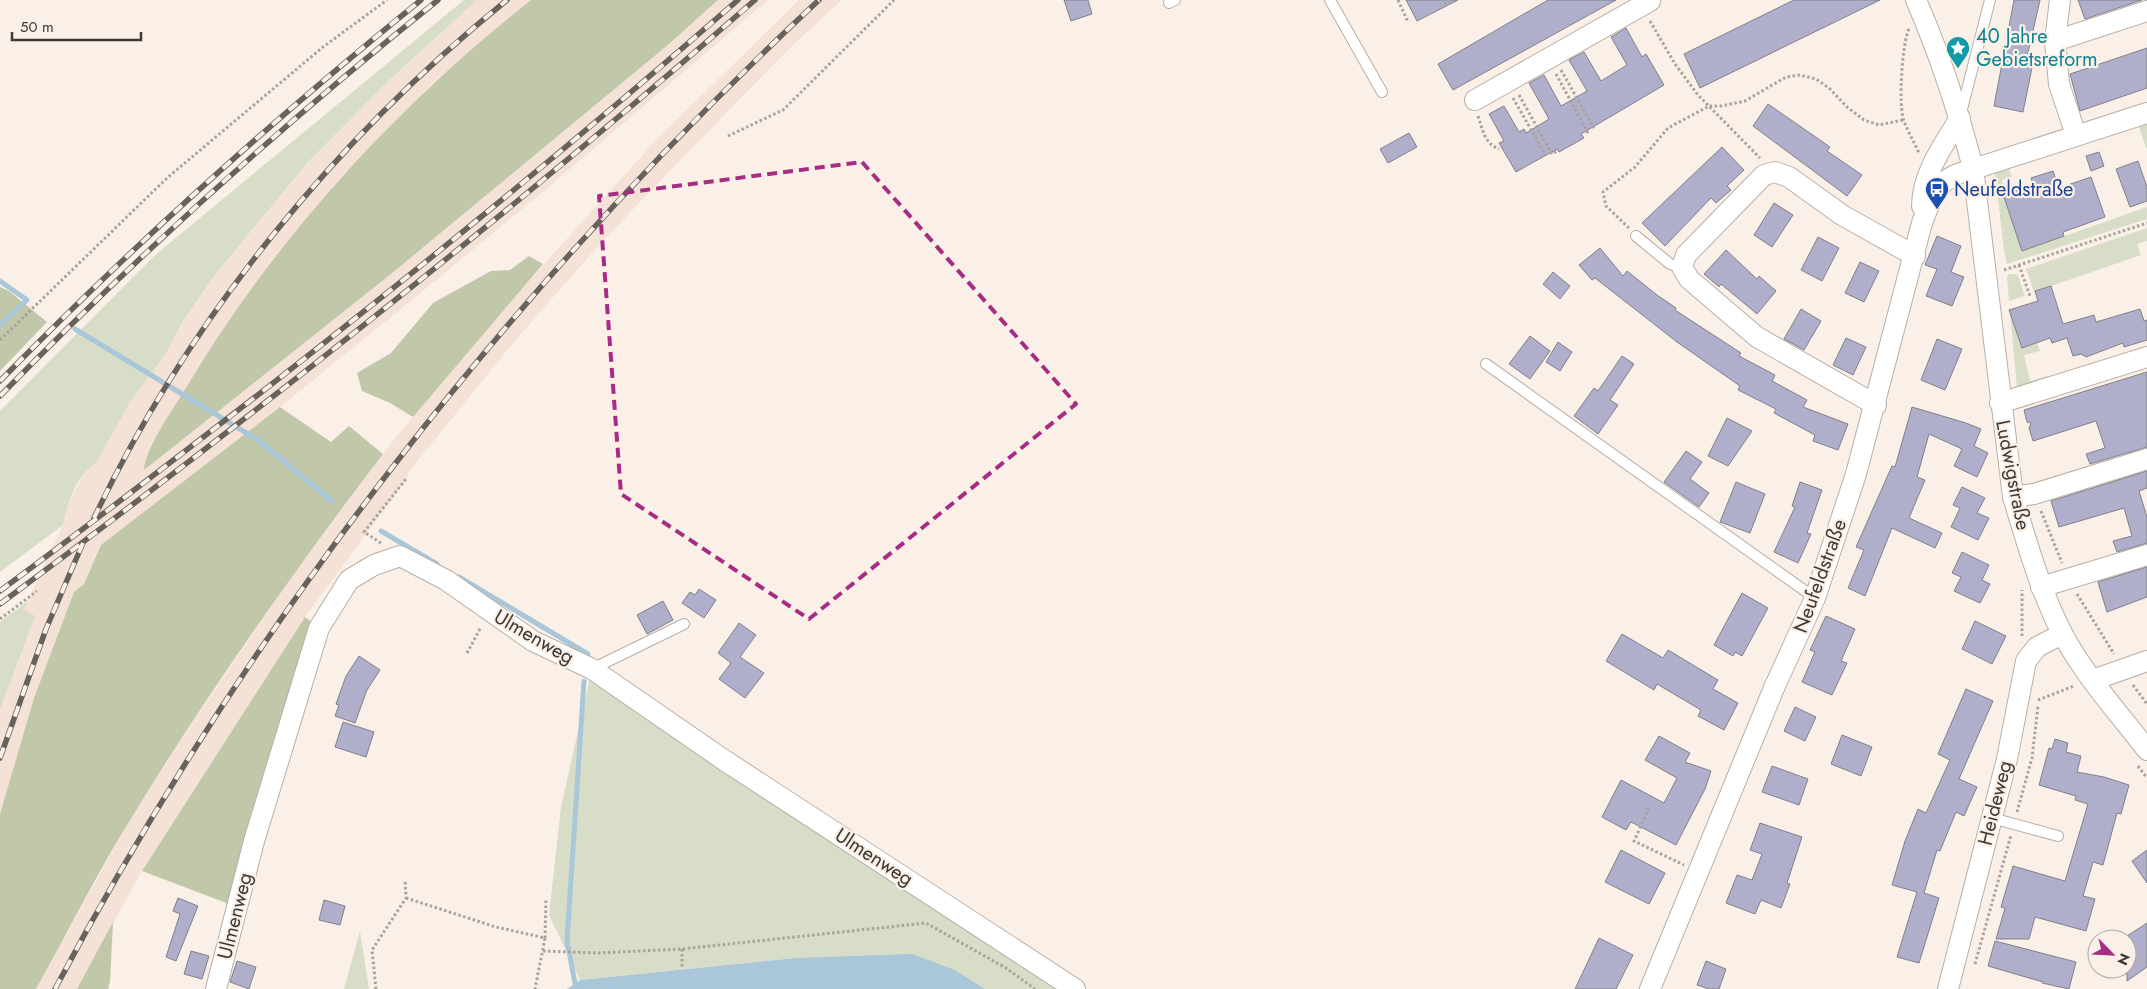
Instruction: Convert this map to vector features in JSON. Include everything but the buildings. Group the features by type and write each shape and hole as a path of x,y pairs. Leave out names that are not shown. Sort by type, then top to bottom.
{"street":[{"path":"1475,100 1652,0"},
{"path":"2060,0 2055,41 2059,84 2076,135"},
{"name":"Ludwigstraße","path":"1920,8 1960,118 1998,275 2000,403 2013,497 2032,586 2093,680 2147,750"},
{"path":"2055,41 2147,12"},
{"name":"Neufeldstraße","path":"1650,989 1774,688 1815,598 1856,474 1876,405 1922,223 1933,194 1945,181 1973,168 2147,112"},
{"path":"1922,223 1922,200 1932,168 1939,152 1960,118"},
{"path":"1876,405 1757,337 1689,279 1682,267 1686,255 1764,175 1775,172 1789,178 1842,215 1914,256"},
{"path":"2000,403 2147,357"},
{"path":"2013,497 2034,494 2147,459"},
{"path":"2032,586 2068,578 2147,555"},
{"name":"Ulmenweg","path":"216,989 254,841 319,628 349,580 374,565 400,556 446,580 533,641 592,669 724,760 1075,989"},
{"name":"Heideweg","path":"1948,989 2007,759 2026,661 2037,647 2062,634"},
{"path":"2093,680 2147,661"}],"lane":[{"path":"1330,0 1382,92"},
{"path":"1960,118 1990,0"},
{"path":"1636,236 1670,264 1682,267"},
{"path":"1486,364 1815,598"},
{"path":"592,669 684,624"},
{"path":"1992,818 2058,836"}],"path":[{"path":"0,340 167,178 323,47 387,0"},
{"path":"728,136 783,110 894,0"},
{"path":"1398,0 1408,22"},
{"path":"1444,4 1450,0"},
{"path":"1652,0 1650,23 1675,64 1698,95 1775,172"},
{"path":"1920,8 1904,37 1903,120 1923,160 1932,168"},
{"path":"1550,57 1594,128"},
{"path":"1550,57 1588,133"},
{"path":"1636,236 1606,206 1603,192 1635,167 1668,128 1710,106 1721,106 1745,101 1786,77 1800,75 1816,79 1829,88 1847,107 1864,120 1879,125 1903,120"},
{"path":"1507,81 1552,154 1558,150"},
{"path":"1507,81 1545,154"},
{"path":"1475,100 1472,106 1479,118 1480,128 1491,146 1499,149"},
{"path":"1998,275 2019,265 2147,223"},
{"path":"1998,275 2002,260"},
{"path":"2019,265 2030,296"},
{"path":"364,532 406,479"},
{"path":"2034,494 2068,578 2122,669 2147,704"},
{"path":"2022,642 2032,586"},
{"path":"0,619 37,591"},
{"path":"467,653 490,612"},
{"path":"1649,808 1634,841 1698,871"},
{"path":"376,989 372,950 406,898 405,880"},
{"path":"406,898 496,927 544,938"},
{"path":"535,989 543,951 546,899"},
{"path":"543,951 598,953 682,949 926,922 1006,968 1035,989"},
{"path":"682,949 682,969"}],"highlighted area":[{"path":"862,162 1076,404 809,619 621,494 599,196"}],"shaded area":[{"path":"477,0 531,0 433,83 335,184 263,275 196,370 144,469 391,274 669,44 718,0 768,0 538,196 412,300 280,407 101,545 84,585 74,592 34,698 0,814 0,709 24,609 63,525 66,508 87,468 96,463 130,401 165,355 183,321 214,276 308,162 387,82"},
{"path":"799,0 842,0 792,46 689,151 600,244 519,336 410,470 406,480 305,617 142,871 77,989 36,989 131,818 177,746 286,585 395,438 500,313 656,140"}],"green space":[{"path":"464,0 477,0 387,82 308,162 214,276 183,321 165,355 130,402 96,463 83,474 78,482 70,499 63,525 0,572 0,411 155,255"},
{"path":"531,0 718,0 669,44 391,274 144,470 149,452 159,432 216,340 254,285 295,232 383,133 431,86"},
{"path":"2147,121 2147,150 2138,124"},
{"path":"2008,166 2012,177 2002,180 2005,193 2003,195 2022,251 2147,207 2147,219 2007,264 1995,173"},
{"path":"2147,228 2147,241 2137,244 2141,255 2034,292 2026,269"},
{"path":"529,256 543,264 413,417 390,403 362,391 357,373 391,353 433,303 491,271 510,270"},
{"path":"2009,274 2016,274 2018,276 2025,296 2009,301 2007,277"},
{"path":"0,287 9,291 47,322 0,371"},
{"path":"2010,313 2022,348 2037,343 2040,351 2024,355 2030,381 2047,376 2048,380 2017,388"},
{"path":"280,407 331,442 349,426 383,454 317,542 221,678 161,770 119,838 36,989 0,989 0,814 34,698 74,592 84,584 101,545"},
{"path":"28,601 24,609 35,616 0,709 0,622"},
{"path":"305,617 313,623 229,904 142,871"},
{"path":"592,669 1075,989 985,989 955,970 795,958 580,980 549,915 561,807"},
{"path":"113,922 108,989 77,989"},
{"path":"360,931 369,989 344,989"}],"water":[{"path":"912,954 955,970 985,989 567,989 580,980 795,958"}],"waterway":[{"path":"0,281 27,300 0,325"},
{"path":"75,329 258,440 332,501"},
{"path":"381,531 437,564"},
{"path":"459,577 588,654"},
{"path":"575,983 567,941 584,681"}],"railway":[{"path":"0,381 50,330 205,184 421,0"},
{"path":"0,396 105,292 213,191 324,94 438,0"},
{"path":"94,518 132,444 174,373 221,303 272,236 326,173 383,112 444,54 507,0"},
{"path":"0,591 189,448 375,303 558,153 738,0"},
{"path":"0,604 97,532 384,310 571,157 755,0"},
{"path":"55,989 131,852 214,719 302,589 396,463 495,341 598,223 707,109 819,0"},
{"path":"0,758 46,629 83,543"}],"place":[{"name":"40 Jahre Gebietsreform","path":"1958,69"},
{"name":"Neufeldstraße","path":"1937,210"}]}
